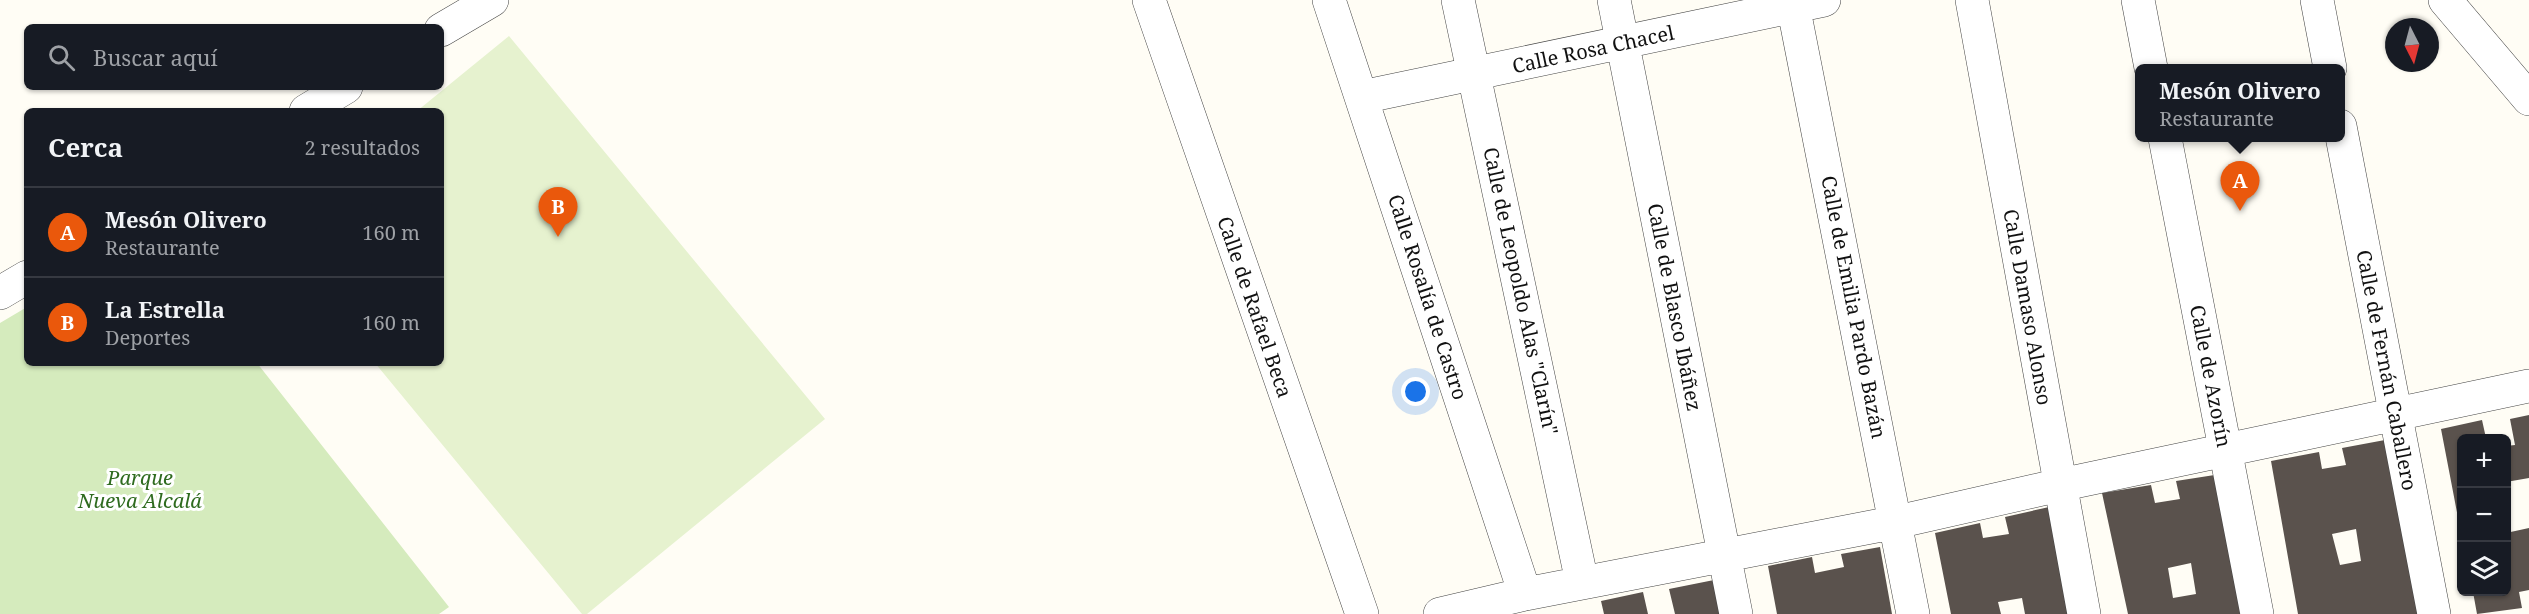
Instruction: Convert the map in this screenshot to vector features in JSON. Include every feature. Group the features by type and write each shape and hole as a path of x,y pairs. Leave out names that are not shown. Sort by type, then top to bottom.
{"street":[{"path":"444,28 492,0"},
{"name":"Calle de Rafael Beca","path":"1149,0 1362,614"},
{"name":"Calle Rosalía de Castro","path":"1329,0 1542,599"},
{"name":"Calle de Leopoldo Alas \"Clarín\"","path":"1458,0 1476,74 1582,582"},
{"name":"Calle de Blasco Ibáñez","path":"1614,0 1736,614"},
{"name":"Calle Damaso Alonso","path":"1972,0 2084,614"},
{"path":"2138,0 2150,64"},
{"path":"2317,0 2329,64"},
{"path":"2445,0 2529,99"},
{"name":"Calle Rosa Chacel","path":"1362,98 1803,2"},
{"name":"Calle de Emilia Pardo Bazán","path":"1803,2 1913,614"},
{"path":"311,108 341,90"},
{"name":"Calle de Azorín","path":"2166,142 2257,614"},
{"name":"Calle de Fernán Caballero","path":"2343,142 2434,614"},
{"path":"0,293 24,279"},
{"path":"1440,614 1542,599 1582,582 1897,522 2060,485 2225,452 2394,413 2529,386"}],"green space":[{"path":"509,36 825,419 587,614 582,614 377,366 444,366 444,108 421,108"},
{"name":"Parque Nueva Alcalá","path":"24,309 24,366 259,366 449,607 439,614 0,614 0,323"}],"building":[{"path":"2529,415 2529,478 2511,481 2511,445 2515,445 2510,419"},
{"path":"2482,420 2485,434 2457,434 2457,512 2441,429"},
{"path":"2385,440 2418,614 2298,614 2271,461 2319,452 2322,469 2346,465 2342,448","holes":["2356,529 2361,561 2340,565 2332,534"]},
{"path":"2221,474 2246,614 2128,614 2102,493 2151,485 2155,503 2180,499 2176,481","holes":["2191,563 2196,594 2173,598 2168,568"]},
{"path":"2049,507 2069,614 2025,614 2022,598 1998,602 2001,614 1951,614 1935,533 1980,523 1983,538 2009,534 2005,517"},
{"path":"2529,528 2529,590 2519,592 2522,608 2477,614 2474,596 2511,596 2511,532"},
{"path":"1880,547 1892,614 1777,614 1768,566 1812,557 1815,573 1844,567 1841,554"},
{"path":"1714,580 1721,614 1675,614 1669,589"},
{"path":"1643,592 1648,614 1604,614 1601,601"}],"place":[{"name":"Mesón Olivero","path":"2240,211"},
{"name":"La Estrella","path":"558,237"}]}
